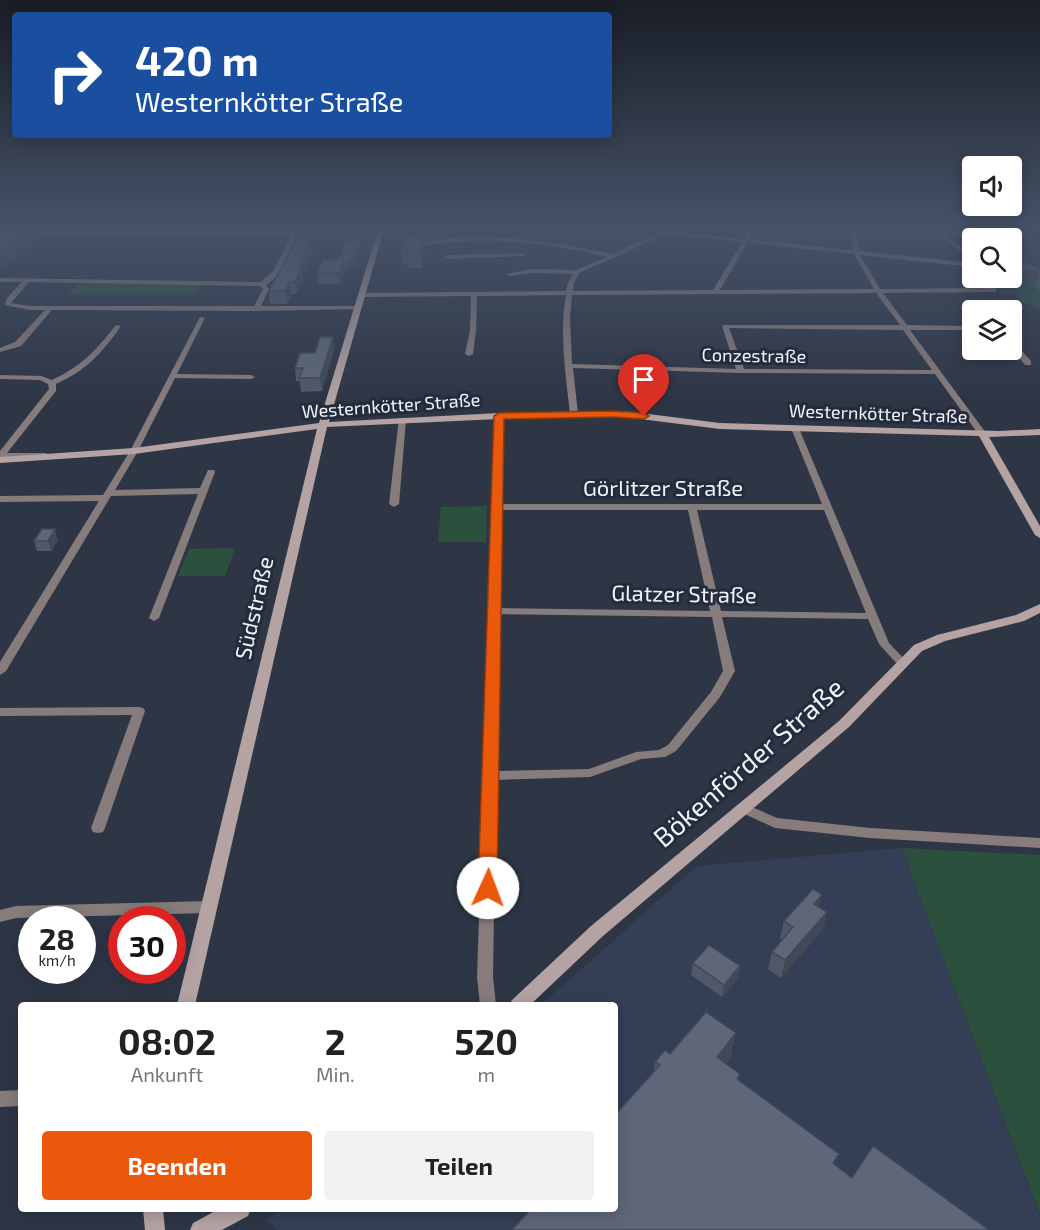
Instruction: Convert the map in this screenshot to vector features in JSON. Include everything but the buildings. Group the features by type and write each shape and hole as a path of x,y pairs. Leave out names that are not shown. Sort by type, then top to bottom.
{"street":[{"path":"25,283 7,304 15,307 50,308 358,308"},
{"path":"215,283 262,284 266,289 256,309"},
{"name":"Südstraße","path":"187,1002 323,425 365,283"},
{"path":"570,283 567,327 574,414"},
{"path":"715,293 720,283"},
{"path":"874,283 982,433 1040,535"},
{"path":"362,295 994,290 992,288"},
{"path":"469,354 473,330 474,294"},
{"path":"0,350 18,344 50,308"},
{"path":"0,671 134,451 202,318"},
{"path":"0,377 41,378 52,383 78,372 92,360 118,326"},
{"path":"741,371 725,326 962,328"},
{"path":"1022,356 1028,363"},
{"name":"Conzestraße","path":"569,366 741,371 939,372"},
{"path":"172,376 250,377"},
{"path":"0,457 53,389 52,383"},
{"name":"Westernkötter Straße","path":"0,457 55,458 134,451 323,425 574,414 624,414 720,426 982,433"},
{"path":"488,1002 485,977 499,416"},
{"path":"394,504 402,420"},
{"path":"795,428 884,644 902,663"},
{"path":"982,433 1040,432"},
{"path":"154,618 212,472"},
{"path":"0,499 204,491"},
{"name":"Görlitzer Straße","path":"498,507 828,507"},
{"path":"491,776 591,773 640,755 661,754 672,748 716,694 729,670 717,614 713,609 692,507"},
{"name":"Bökenförder Straße","path":"521,1002 597,931 844,724 918,648 941,638 1020,618 1040,608"},
{"name":"Glatzer Straße","path":"494,612 873,615"},
{"path":"0,712 139,711 98,828"},
{"path":"743,808 775,823 870,834 1040,843"},
{"path":"0,916 16,912 209,907"},
{"path":"0,1099 18,1098"},
{"path":"153,1212 155,1230"},
{"path":"200,1230 235,1212"}],"shaded area":[{"path":"902,848 1040,1217 1040,1230 278,1230 266,1220 278,1212 618,1212 618,1002 544,1002 697,866"}],"green space":[{"path":"79,283 204,283 196,295 68,295"},
{"path":"1022,283 1040,283 1040,310 1031,304 1024,304 1014,294 1003,294 997,288 1022,288"},
{"path":"487,506 486,542 438,542 441,507"},
{"path":"235,548 225,576 178,576 189,549"},
{"path":"902,848 1040,855 1040,1215 919,894"}],"route":[{"path":"488,888 499,416 574,414 644,416"}]}
